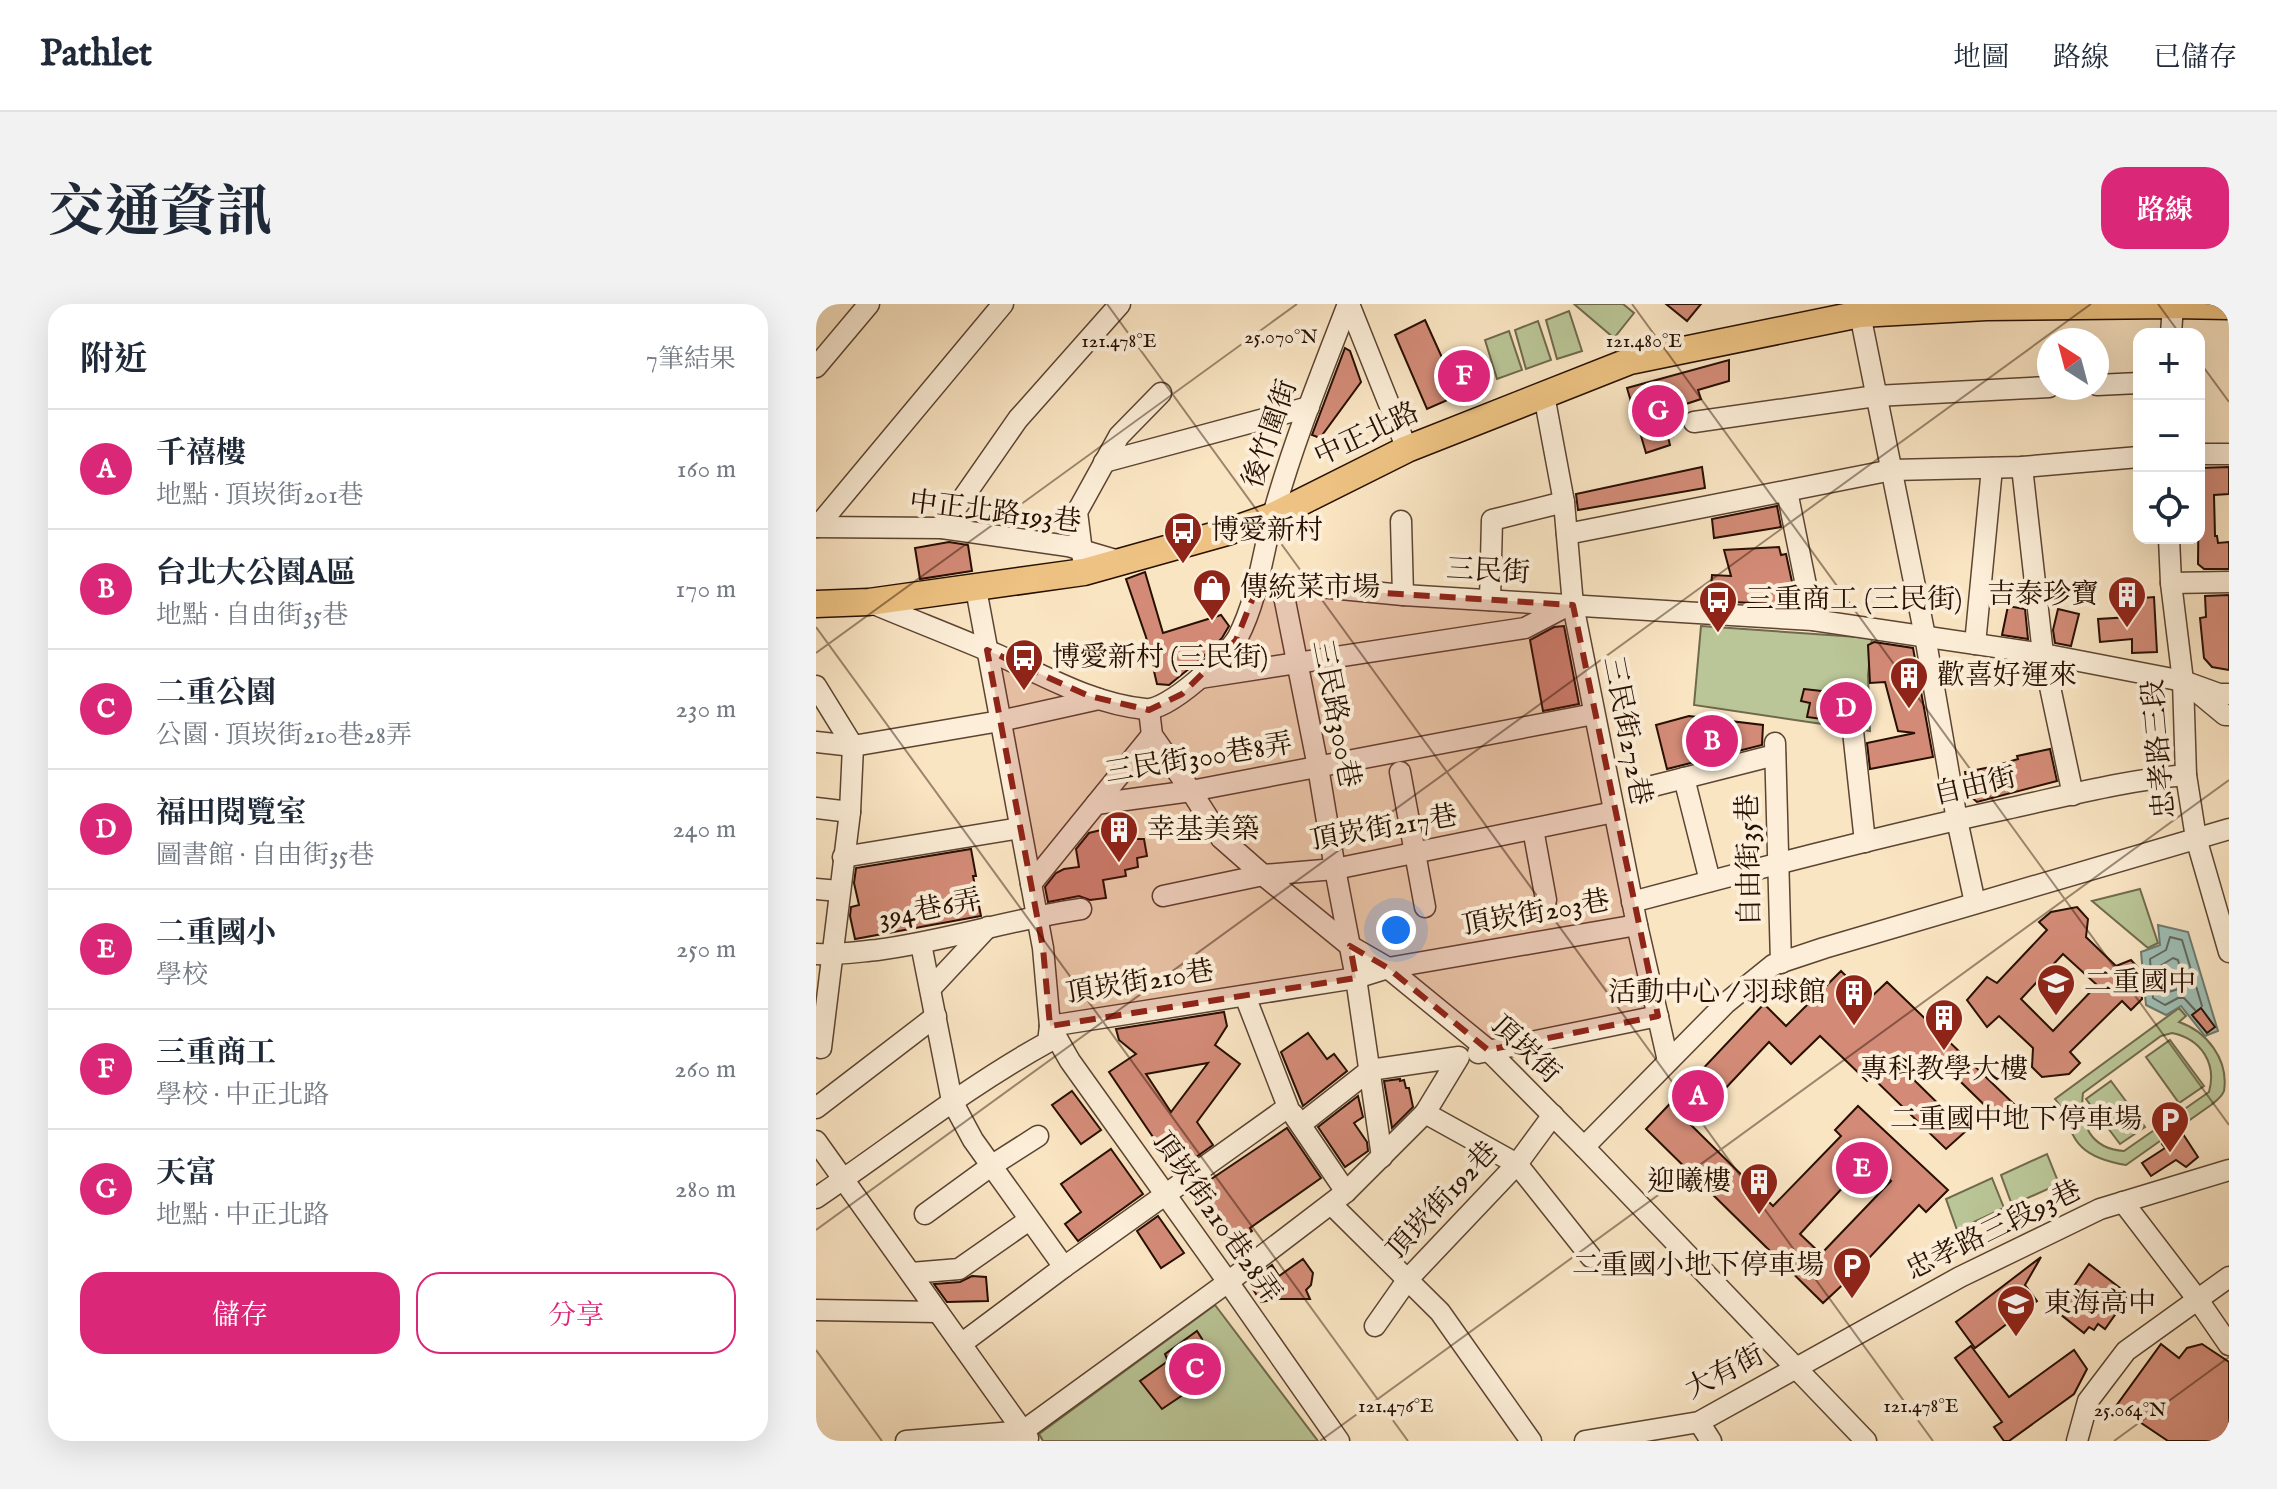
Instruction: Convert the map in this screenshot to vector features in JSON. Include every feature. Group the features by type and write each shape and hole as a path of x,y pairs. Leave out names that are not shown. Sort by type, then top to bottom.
{"main road":[{"name":"中正北路","path":"816,604 869,602 976,589 1083,562 1119,561 1227,532 1273,516 1407,449 1630,361 1860,314 1986,307 2229,306"}],"street":[{"path":"816,367 869,304"},
{"path":"817,527 1003,304"},
{"path":"942,528 1018,419 1120,304"},
{"path":"1348,304 1407,449"},
{"name":"後竹圍街","path":"1258,585 1273,516 1309,407 1348,304"},
{"path":"2171,328 2173,304"},
{"path":"1860,314 1975,903"},
{"path":"2109,384 2133,383"},
{"path":"1694,422 1876,396 2037,388"},
{"path":"1083,562 1077,512 1119,436 1161,393"},
{"name":"三民街272巷","path":"1544,395 1564,502 1571,605 1625,868"},
{"path":"1104,462 1309,407"},
{"path":"2205,454 2229,454"},
{"path":"1567,534 1892,470 2022,467 2133,458"},
{"path":"2022,467 2043,654 2073,795"},
{"path":"1975,644 1992,468"},
{"path":"1787,491 1813,620"},
{"path":"1490,600 1492,520 1564,502"},
{"path":"1401,521 1403,595"},
{"name":"中正北路193巷","path":"817,527 942,528 1068,546 1083,562"},
{"name":"忠孝路三段","path":"2169,544 2183,681 2186,775 2196,838 2229,952"},
{"path":"2171,583 2229,582"},
{"path":"869,602 1089,696 1149,710 1182,694 1236,640 1258,585"},
{"name":"三民街","path":"1258,585 1813,620 2043,654 2183,681 2219,694 2229,694"},
{"name":"三民路300巷","path":"1282,586 1356,978 1382,1157"},
{"path":"976,589 1043,948 1050,1026"},
{"path":"1200,678 1525,628 1571,605"},
{"name":"三民街","path":"2183,681 2229,715"},
{"path":"816,686 853,746 850,812 839,891 825,955 821,1048"},
{"path":"816,742 853,746 1000,721 1100,699"},
{"name":"頂崁街","path":"1149,710 1152,735 1221,838 1350,946 1388,968 1488,1050 1866,1441"},
{"name":"三民街300巷8弄","path":"1096,804 1191,791 1594,714"},
{"path":"1853,731 1865,842"},
{"path":"1031,884 1152,735"},
{"name":"自由街35巷","path":"1641,789 1775,749 1781,963"},
{"path":"1400,772 1425,907"},
{"name":"自由街","path":"1632,902 1957,820 2131,782 2186,775"},
{"path":"1684,778 1710,881"},
{"path":"816,808 850,812"},
{"name":"頂崁街217巷","path":"1163,896 1263,875 1335,869 1614,812"},
{"path":"843,857 1020,828"},
{"path":"1533,829 1546,900"},
{"path":"1584,1147 1726,1003 1773,965 2229,829"},
{"name":"頂崁街203巷","path":"1388,968 1637,925 1625,868"},
{"path":"816,889 839,891"},
{"name":"394巷6弄","path":"825,955 921,944 1037,915 1081,909"},
{"path":"1637,925 1668,1061"},
{"path":"931,988 988,927"},
{"path":"921,944 952,1101 973,1140 1064,1267"},
{"name":"頂崁街210巷","path":"816,1198 952,1101 1048,1042 1050,1026 1356,978 1388,968"},
{"path":"1245,996 1288,1107 1339,1198 1440,1312 1531,1441"},
{"path":"816,1108 936,1016"},
{"path":"1305,1121 1370,1070 1459,1057 1658,1016"},
{"name":"頂崁街210巷28弄","path":"1050,1026 1070,1061 1339,1441"},
{"path":"906,1441 1027,1436 1339,1198 1425,1113 1459,1057"},
{"path":"961,1344 1288,1107"},
{"path":"1425,1113 1517,1164 1591,1257"},
{"name":"頂崁街192巷","path":"1375,1326 1408,1279 1517,1164 1553,1115"},
{"path":"925,1214 1038,1136"},
{"path":"816,1141 1027,1436"},
{"name":"忠孝路三段93巷","path":"1795,1368 1960,1277 2100,1209 2229,1170"},
{"path":"2123,1202 2229,1345"},
{"path":"911,1273 959,1269 1029,1220"},
{"path":"2077,1441 2088,1401 2126,1351 2229,1277"},
{"path":"816,1310 938,1312"},
{"name":"大有街","path":"1585,1441 1618,1438 1699,1422 1795,1368"},
{"path":"1699,1422 1711,1441"}],"highlighted area":[{"path":"1258,585 1573,605 1658,1016 1488,1050 1388,968 1350,946 1356,978 1050,1026 1043,948 987,650 1089,696 1149,710 1182,694 1236,640"}],"green space":[{"path":"1574,304 1623,304 1634,313 1614,338"},
{"path":"1569,311 1582,351 1557,359 1546,320"},
{"path":"1538,321 1551,360 1526,369 1515,330"},
{"path":"1509,331 1522,370 1497,379 1485,340"},
{"path":"1701,626 1872,638 1868,675 1870,731 1694,705"},
{"path":"2140,889 2158,943 2148,948 2092,901"},
{"path":"2179,1008 2186,1016 2179,1022 2198,1032 2214,1048 2225,1079 2224,1091 2217,1100 2126,1165 2101,1159 2082,1148 2071,1130 2067,1103 2061,1107 2055,1099","holes":["2172,1033 2199,1047 2208,1062 2211,1071 2209,1092 2124,1151 2095,1140 2083,1115 2083,1093 2161,1036"]},
{"path":"2170,1040 2204,1086 2179,1103 2146,1057"},
{"path":"2111,1081 2145,1127 2120,1144 2086,1099"},
{"path":"2047,1154 2059,1184 2012,1205 2001,1175"},
{"path":"1992,1178 2004,1208 1957,1230 1946,1199"},
{"path":"1215,1305 1318,1441 1043,1441 1039,1434"}],"water":[{"path":"2158,925 2188,932 2218,1031 2205,1036 2181,1006 2166,1015 2146,1005 2141,952 2160,945"}],"building":[{"path":"1666,304 1701,304 1687,321"},
{"path":"1425,320 1459,395 1427,409 1395,335"},
{"path":"1345,348 1350,351 1361,382 1320,438 1312,435"},
{"path":"1729,360 1729,381 1698,390 1701,399 1680,406 1683,416 1673,422 1674,435 1668,437 1670,445 1646,453 1627,388"},
{"path":"1702,467 1705,488 1578,510 1576,494"},
{"path":"2229,467 2229,494 2214,495 2215,536 2218,543 2229,542 2229,569 2204,569 2198,564 2198,544 2205,544 2205,468"},
{"path":"1777,506 1781,527 1714,538 1712,519"},
{"path":"949,542 968,545 972,571 920,579 915,548"},
{"path":"1779,547 1781,555 1786,554 1797,605 1710,601 1712,575 1731,576 1724,550"},
{"name":"傳統菜市場","path":"1145,572 1163,633 1221,615 1229,626 1222,638 1201,659 1169,685 1157,684 1146,637 1126,579"},
{"path":"2229,595 2229,670 2212,667 2204,658 2200,618 2206,617 2205,596"},
{"name":"吉泰珍寶","path":"2154,597 2157,652 2132,653 2132,639 2100,642 2098,619 2131,617 2130,599"},
{"path":"2008,606 2025,609 2028,639 2002,635"},
{"path":"2058,609 2079,614 2071,646 2055,643 2053,630"},
{"path":"1564,626 1579,704 1543,711 1530,640 1554,627"},
{"name":"歡喜好運來","path":"1874,642 1913,648 1933,757 1870,769 1867,743 1915,733 1898,731 1885,682 1870,683 1868,645"},
{"path":"1804,689 1856,695 1853,718 1844,722 1807,717 1810,703 1801,701"},
{"path":"1689,716 1763,725 1762,745 1667,769 1656,725"},
{"path":"2050,749 2057,781 1977,802 1970,796 1965,772"},
{"name":"幸基美築","path":"1117,826 1133,831 1136,839 1144,839 1147,856 1137,858 1138,867 1125,870 1126,876 1103,880 1106,898 1090,900 1079,896 1048,902 1045,887 1056,873 1079,867 1076,849 1089,833"},
{"path":"971,849 981,916 855,939 850,916 851,907 859,905 854,883 856,868"},
{"path":"2077,907 2088,919 2086,937 2116,966 2131,960 2141,971 2142,999 2131,1010 2122,1001 2070,1052 2080,1063 2069,1074 2042,1077 2032,1067 2033,1048 1999,1016 1987,1027 1967,1000 1987,977 1997,983 2047,930 2039,922 2051,912","holes":["2063,954 2097,985 2053,1031 2021,999"]},
{"path":"1841,971 1869,999 1887,982 2017,1107 2002,1122 1931,1053 1909,1075 1966,1131 1946,1149 1872,1077 1867,1081 1820,1036 1791,1064 1769,1042 1691,1125 1773,1206 1841,1136 1835,1130 1858,1106 1948,1190 1926,1212 1919,1205 1823,1303 1646,1129 1764,1004 1786,1026","holes":["1868,1160 1891,1181 1821,1254 1800,1234"]},
{"path":"2201,1008 2215,1027 2207,1033 2192,1015"},
{"path":"1224,1012 1227,1026 1215,1045 1240,1064 1197,1122 1213,1145 1178,1170 1109,1072 1136,1054 1119,1040 1116,1029","holes":["1208,1063 1171,1112 1146,1074"]},
{"path":"1308,1033 1327,1059 1334,1054 1347,1071 1303,1106 1281,1052"},
{"path":"1400,1079 1409,1088 1413,1107 1392,1128 1384,1081"},
{"path":"1072,1091 1101,1130 1081,1144 1052,1105"},
{"path":"1358,1096 1363,1117 1354,1123 1367,1142 1368,1151 1345,1167 1318,1127"},
{"path":"1287,1128 1321,1178 1250,1228 1252,1231 1230,1246 1192,1192"},
{"path":"2181,1131 2198,1157 2186,1167 2176,1160 2151,1176 2142,1163 2165,1148 2162,1144"},
{"path":"1111,1149 1143,1194 1078,1241 1065,1224 1081,1212 1061,1184"},
{"path":"1158,1216 1184,1253 1161,1268 1137,1231"},
{"path":"2041,1257 2025,1285 2037,1301 1975,1348 1956,1322"},
{"path":"1303,1259 1313,1273 1311,1285 1306,1290 1310,1299 1261,1302 1249,1283 1272,1265 1279,1276"},
{"path":"2089,1264 2129,1295 2105,1329 2098,1324 2094,1330 2089,1327 2084,1333 2060,1314 2065,1308 2061,1305"},
{"path":"972,1276 986,1277 988,1301 947,1302 934,1284 960,1282"},
{"path":"1197,1331 1211,1376 1162,1409 1140,1381 1168,1361 1165,1354"},
{"path":"2161,1344 2179,1358 2187,1348 2202,1344 2229,1362 2229,1434 2225,1441 2168,1441 2116,1406"},
{"path":"1971,1346 2009,1397 2074,1350 2087,1369 2074,1394 2009,1441 2004,1441 1994,1427 2002,1422 1955,1358"}],"place":[{"name":"三重商工","path":"1464,376"},
{"name":"天富","path":"1658,411"},
{"name":"博愛新村","path":"1183,565"},
{"name":"傳統菜市場","path":"1212,622"},
{"name":"吉泰珍寶","path":"2127,629"},
{"name":"三重商工 (三民街)","path":"1718,634"},
{"name":"博愛新村 (三民街)","path":"1024,692"},
{"name":"福田閱覽室","path":"1846,708"},
{"name":"歡喜好運來","path":"1909,710"},
{"name":"台北大公園A區","path":"1712,741"},
{"name":"幸基美築","path":"1119,864"},
{"name":"二重國中","path":"2056,1017"},
{"name":"活動中心 / 羽球館","path":"1854,1027"},
{"name":"專科教學大樓","path":"1944,1052"},
{"name":"千禧樓","path":"1698,1096"},
{"name":"二重國中地下停車場","path":"2170,1154"},
{"name":"二重國小","path":"1862,1168"},
{"name":"迎曦樓","path":"1759,1216"},
{"name":"二重國小地下停車場","path":"1852,1300"},
{"name":"東海高中","path":"2016,1338"},
{"name":"二重公園","path":"1195,1369"}]}
